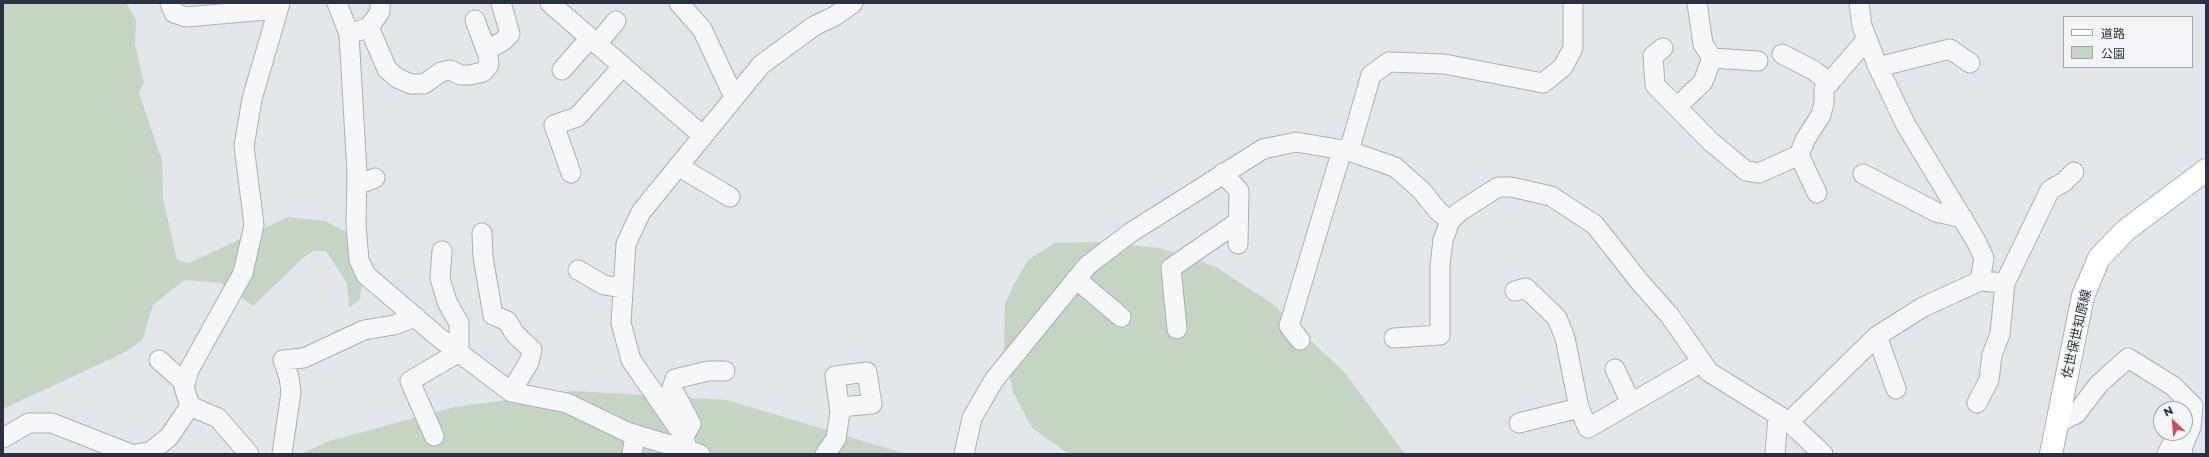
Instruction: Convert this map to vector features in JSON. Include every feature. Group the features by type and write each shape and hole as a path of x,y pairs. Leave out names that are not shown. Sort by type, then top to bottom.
{"main road":[{"name":"佐世保世知原線","path":"2051,454 2083,296 2099,258 2126,230 2206,170"}],"street":[{"path":"170,3 174,14 186,17 279,6 252,99 244,146 254,225 243,273 189,370 184,387 190,406 218,418 249,454"},
{"path":"337,3 349,34 357,185 356,225 359,260 366,275 416,318 511,392 567,403 635,435 687,449"},
{"path":"349,34 370,27 380,12 380,3"},
{"path":"486,50 502,41 510,34 501,3"},
{"path":"550,3 703,136"},
{"path":"680,3 702,29 734,97"},
{"path":"687,449 631,360 621,323 622,288 626,244 640,212 761,65 814,26 835,16 853,3"},
{"path":"1300,340 1289,326 1371,75 1389,62 1444,64 1544,83 1563,67 1573,48 1573,3"},
{"path":"1697,3 1703,44 1712,58"},
{"path":"1859,3 1862,26 1867,39 1878,67 1906,125 1963,218 1984,258 1980,281"},
{"path":"370,27 387,69 396,78 411,84 424,84 441,72 450,70 461,75 470,75 483,72 489,65 486,50 475,20"},
{"path":"562,70 616,21"},
{"path":"1663,48 1653,56 1655,85 1710,141 1746,171 1759,174 1799,155 1805,140 1821,115 1824,102 1824,90 1867,39"},
{"path":"1878,67 1950,49 1970,63"},
{"path":"1782,54 1813,70 1830,83"},
{"path":"1712,58 1758,60"},
{"path":"1677,108 1703,82 1712,58"},
{"path":"571,173 554,125 577,117 623,66"},
{"path":"964,454 972,418 994,380 1088,265 1130,233 1263,149 1296,142 1346,151 1395,167 1422,191 1438,210 1450,221"},
{"path":"1799,155 1818,193"},
{"path":"678,166 730,197"},
{"path":"1977,404 1989,380 1992,355 2000,334 2006,283 2050,190 2064,182 2074,172"},
{"path":"1223,173 1239,191 1238,244"},
{"path":"1863,174 1936,212 1963,218"},
{"path":"357,185 375,178"},
{"path":"1394,338 1440,335 1440,266 1443,240 1450,221 1459,212 1498,186 1511,187 1551,196 1595,226 1639,281 1670,316 1708,372 1784,418 1824,454"},
{"path":"1177,329 1171,268 1238,222"},
{"path":"482,233 483,257 493,315 507,321 516,334 532,350 529,362 511,392"},
{"path":"442,251 440,278 447,302 459,323 460,352"},
{"path":"578,270 604,285 622,288"},
{"path":"1076,279 1121,317"},
{"path":"1775,454 1784,418 1876,336 1923,307 1980,281 2006,283"},
{"path":"1515,291 1526,288 1557,318 1565,338 1579,408 1588,428 1702,362"},
{"path":"282,454 291,392 289,377 283,360 304,358 364,330 394,326 416,318"},
{"path":"1876,336 1896,389"},
{"path":"434,436 410,381 460,352"},
{"path":"2057,423 2076,414 2099,384 2128,358 2173,386 2182,401"},
{"path":"159,360 185,383"},
{"path":"1615,369 1631,403"},
{"path":"687,449 691,424 672,388 675,379 708,371 725,371"},
{"path":"158,454 190,406"},
{"path":"825,454 836,439 840,407"},
{"path":"1519,423 1579,408"},
{"path":"3,438 28,424 52,423 130,454"},
{"path":"632,454 635,435"},
{"path":"136,454 150,452 169,436"},
{"path":"2166,454 2173,441"},
{"path":"2182,454 2182,448 2185,441"}],"green space":[{"path":"126,3 136,20 135,45 144,82 139,93 162,160 163,199 177,260 189,263 288,217 325,221 346,232 351,256 362,278 360,300 349,307 347,283 326,251 313,251 302,259 253,306 221,283 184,280 153,305 142,341 121,354 3,409 3,4"},
{"path":"1098,242 1160,248 1216,267 1274,305 1345,373 1405,454 1070,454 1063,450 1032,428 1013,392 1004,348 1005,304 1014,284 1028,260 1055,243"},
{"path":"574,391 727,400 906,454 301,454 329,441 455,407"}]}
